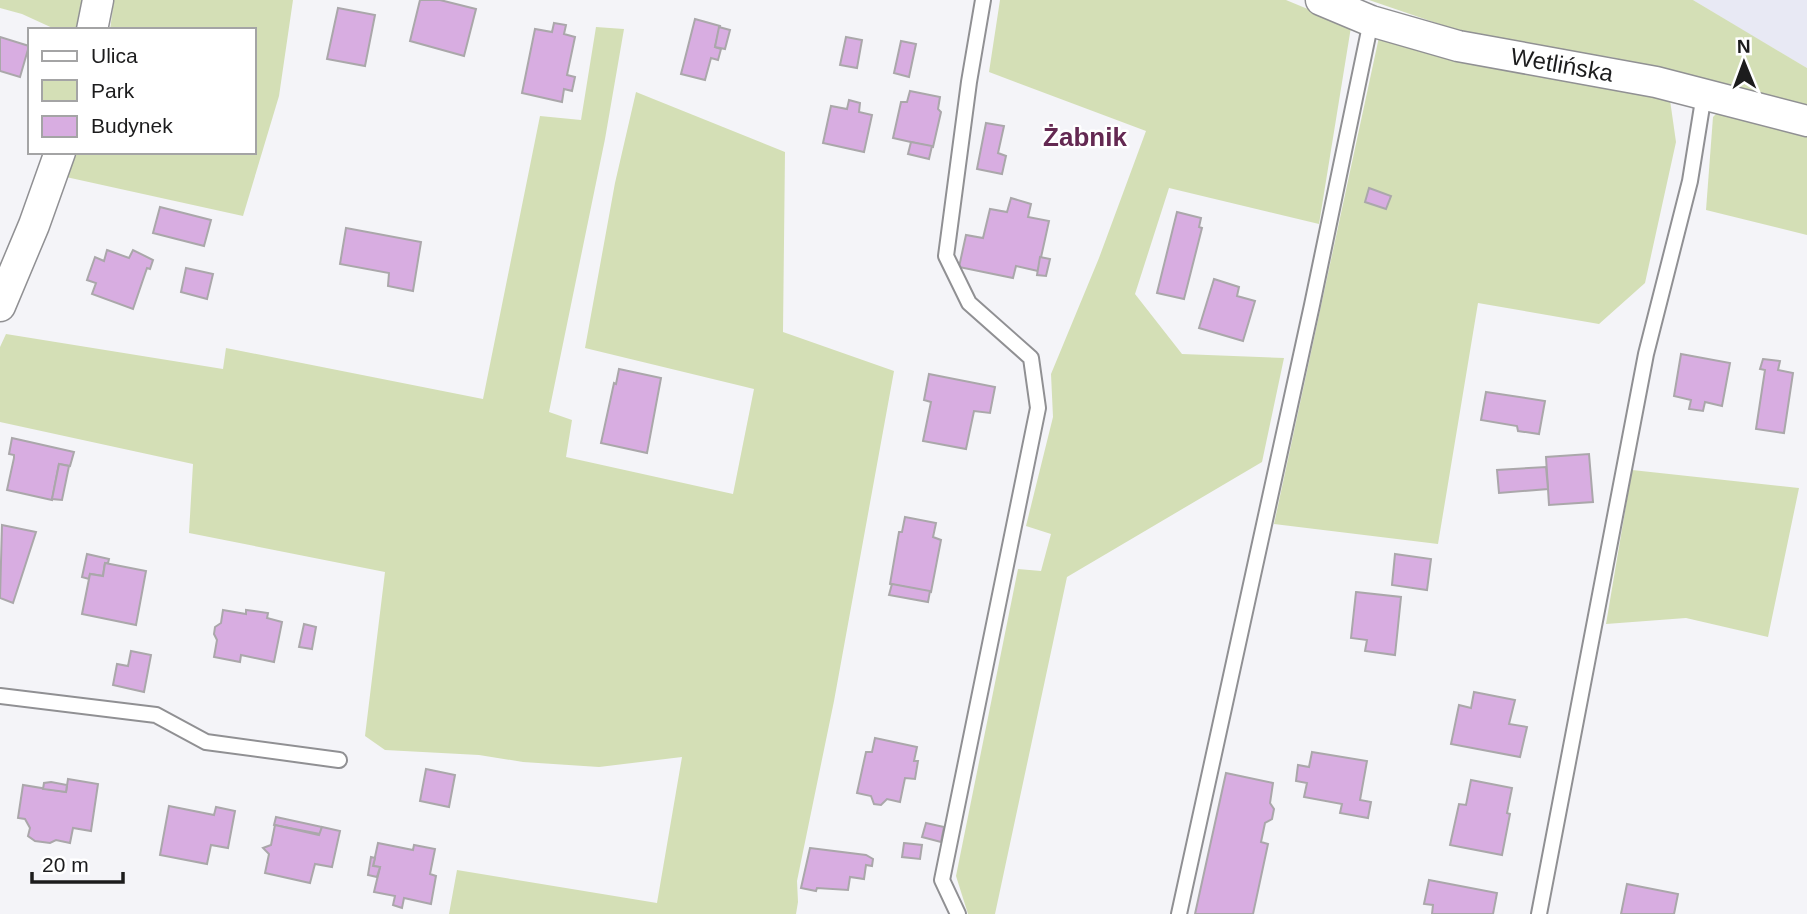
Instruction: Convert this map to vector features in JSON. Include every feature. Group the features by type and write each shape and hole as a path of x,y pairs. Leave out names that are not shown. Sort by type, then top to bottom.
{"street":[{"path":"92,28 98,0"},
{"name":"Wetlińska","path":"1321,0 1371,21 1458,46 1656,82 1807,121"},
{"path":"0,306 34,225 59,154"}],"lane":[{"path":"958,914 942,880 1038,408 1031,358 970,303 946,256 969,82 983,0"},
{"path":"1179,914 1371,21"},
{"path":"1539,914 1647,354 1690,181 1704,93"},
{"path":"0,696 156,715 206,742 339,760"}],"shaded area":[{"path":"1693,0 1807,0 1807,68 1749,34"}],"green space":[{"path":"0,0 87,0 82,28 53,28 22,14 0,8"},
{"path":"114,0 293,0 279,96 243,216 66,177 73,154 256,154 256,28 110,28"},
{"path":"1000,0 1286,0 1351,27 1319,224 1169,188 1135,294 1182,354 1284,358 1262,462 1067,577 995,914 968,914 956,876 1018,569 1041,571 1051,534 1026,526 1053,417 1051,374 1099,258 1146,131 989,72"},
{"path":"1369,0 1693,0 1807,68 1807,112 1756,95 1611,57 1535,51 1477,37"},
{"path":"596,27 624,29 605,139 549,412 572,420 566,457 733,494 754,389 585,348 615,183 636,92 785,152 783,332 894,371 834,701 797,881 796,914 449,914 457,870 657,903 682,757 599,767 523,762 479,755 385,750 365,736 385,572 189,533 193,464 0,422 0,347 6,334 223,369 226,348 483,399 540,116 581,120"},
{"path":"1379,37 1636,88 1670,100 1676,142 1645,283 1599,324 1478,303 1438,544 1274,524"},
{"path":"1720,110 1807,133 1807,235 1706,210 1713,117"},
{"path":"1632,470 1799,488 1768,637 1686,618 1606,624"}],"building":[{"path":"420,0 440,0 476,9 464,56 410,41"},
{"path":"338,8 375,15 365,66 327,59"},
{"path":"695,19 720,26 715,47 721,49 718,60 711,58 705,80 681,74"},
{"path":"554,23 566,25 564,34 575,37 567,75 575,77 572,91 564,89 562,102 522,93 535,29 552,32"},
{"path":"719,27 730,30 725,49 715,47"},
{"path":"0,37 28,46 20,77 0,71"},
{"path":"846,37 862,40 857,68 840,65"},
{"path":"901,41 916,44 909,77 894,73"},
{"path":"910,91 940,97 938,109 941,112 933,147 893,138 901,102 907,102"},
{"path":"849,100 860,103 859,112 872,115 864,152 823,143 831,106 847,109"},
{"path":"986,123 1004,126 998,153 1006,156 1002,174 977,169"},
{"path":"911,142 932,146 929,159 908,154"},
{"path":"1369,188 1391,196 1386,209 1365,202"},
{"path":"1011,198 1031,204 1028,217 1049,221 1038,271 1016,266 1013,278 959,267 966,235 983,238 990,209 1007,212"},
{"path":"160,207 211,220 204,246 153,233"},
{"path":"1177,212 1201,218 1199,227 1202,228 1184,299 1157,293"},
{"path":"346,228 421,242 413,291 388,286 389,273 340,264"},
{"path":"107,250 129,258 133,250 153,260 150,269 147,268 133,309 92,294 96,283 87,280 88,277 95,257 104,261"},
{"path":"1040,257 1050,259 1046,276 1037,275"},
{"path":"186,268 213,274 207,299 181,292"},
{"path":"1214,279 1239,287 1237,296 1255,301 1243,341 1199,328"},
{"path":"1681,354 1730,363 1722,406 1705,402 1703,411 1689,409 1691,400 1674,396"},
{"path":"1763,359 1780,361 1778,370 1793,373 1784,433 1756,429 1765,370 1760,369"},
{"path":"619,369 661,378 647,453 601,443"},
{"path":"929,374 995,387 990,413 974,411 966,449 923,441 931,402 924,400"},
{"path":"1486,392 1545,401 1539,434 1518,431 1517,426 1481,420"},
{"path":"12,438 74,452 70,466 59,464 52,500 7,490 14,458 14,455 9,454"},
{"path":"1589,454 1593,502 1549,505 1546,457"},
{"path":"59,464 69,466 62,500 52,499"},
{"path":"1546,467 1548,489 1499,493 1497,470"},
{"path":"905,517 936,523 933,537 941,540 931,592 890,584 899,532 902,532"},
{"path":"2,525 36,532 13,603 0,598"},
{"path":"87,554 109,559 108,563 105,563 103,576 90,574 89,579 82,577"},
{"path":"1395,554 1431,559 1427,590 1392,585"},
{"path":"105,563 146,571 136,625 82,614 90,574 103,576"},
{"path":"892,584 930,591 928,602 889,595"},
{"path":"1356,592 1401,597 1395,655 1365,651 1367,640 1351,638"},
{"path":"223,610 246,614 246,610 268,613 267,618 282,622 274,662 241,655 240,662 214,657 217,640 215,627 221,623"},
{"path":"304,624 316,627 312,649 299,647"},
{"path":"131,651 151,655 144,692 113,685 117,664 128,666"},
{"path":"1474,692 1515,700 1509,724 1527,727 1520,757 1451,744 1459,705 1471,708"},
{"path":"875,738 917,747 914,761 918,761 915,779 905,778 900,802 887,799 881,805 874,804 871,796 857,793 866,752 872,752"},
{"path":"1312,752 1367,761 1360,800 1371,802 1368,818 1340,813 1342,804 1304,797 1307,783 1296,781 1298,765 1309,767"},
{"path":"426,769 455,775 449,807 420,801"},
{"path":"1226,773 1273,783 1270,803 1274,809 1272,819 1265,823 1261,842 1268,844 1253,914 1195,914"},
{"path":"68,779 98,784 91,831 73,828 70,843 56,840 50,843 35,841 28,836 30,828 25,819 18,818 23,785 66,792"},
{"path":"1471,780 1512,788 1502,855 1450,845 1459,804 1466,805"},
{"path":"44,783 67,785 66,792 43,789"},
{"path":"169,806 214,815 216,807 235,811 228,848 211,845 207,864 160,855"},
{"path":"276,817 322,827 320,834 274,825"},
{"path":"926,823 944,827 941,842 922,837"},
{"path":"275,825 319,835 322,827 340,831 332,867 315,864 310,883 265,873 269,854 263,848 271,845"},
{"path":"378,843 413,850 414,845 435,849 430,874 436,876 431,904 404,898 402,908 393,905 395,896 374,892 380,867 373,866"},
{"path":"904,843 922,845 920,859 902,857"},
{"path":"810,848 866,855 873,859 872,866 866,865 864,879 850,877 848,890 817,888 816,891 801,888"},
{"path":"371,857 375,858 373,866 380,867 377,877 368,875"},
{"path":"1429,880 1497,893 1493,914 1432,914 1433,905 1424,904"},
{"path":"1627,884 1678,894 1674,914 1621,914"}],"district":[{"name":"Żabnik","path":"1085,137"}]}
